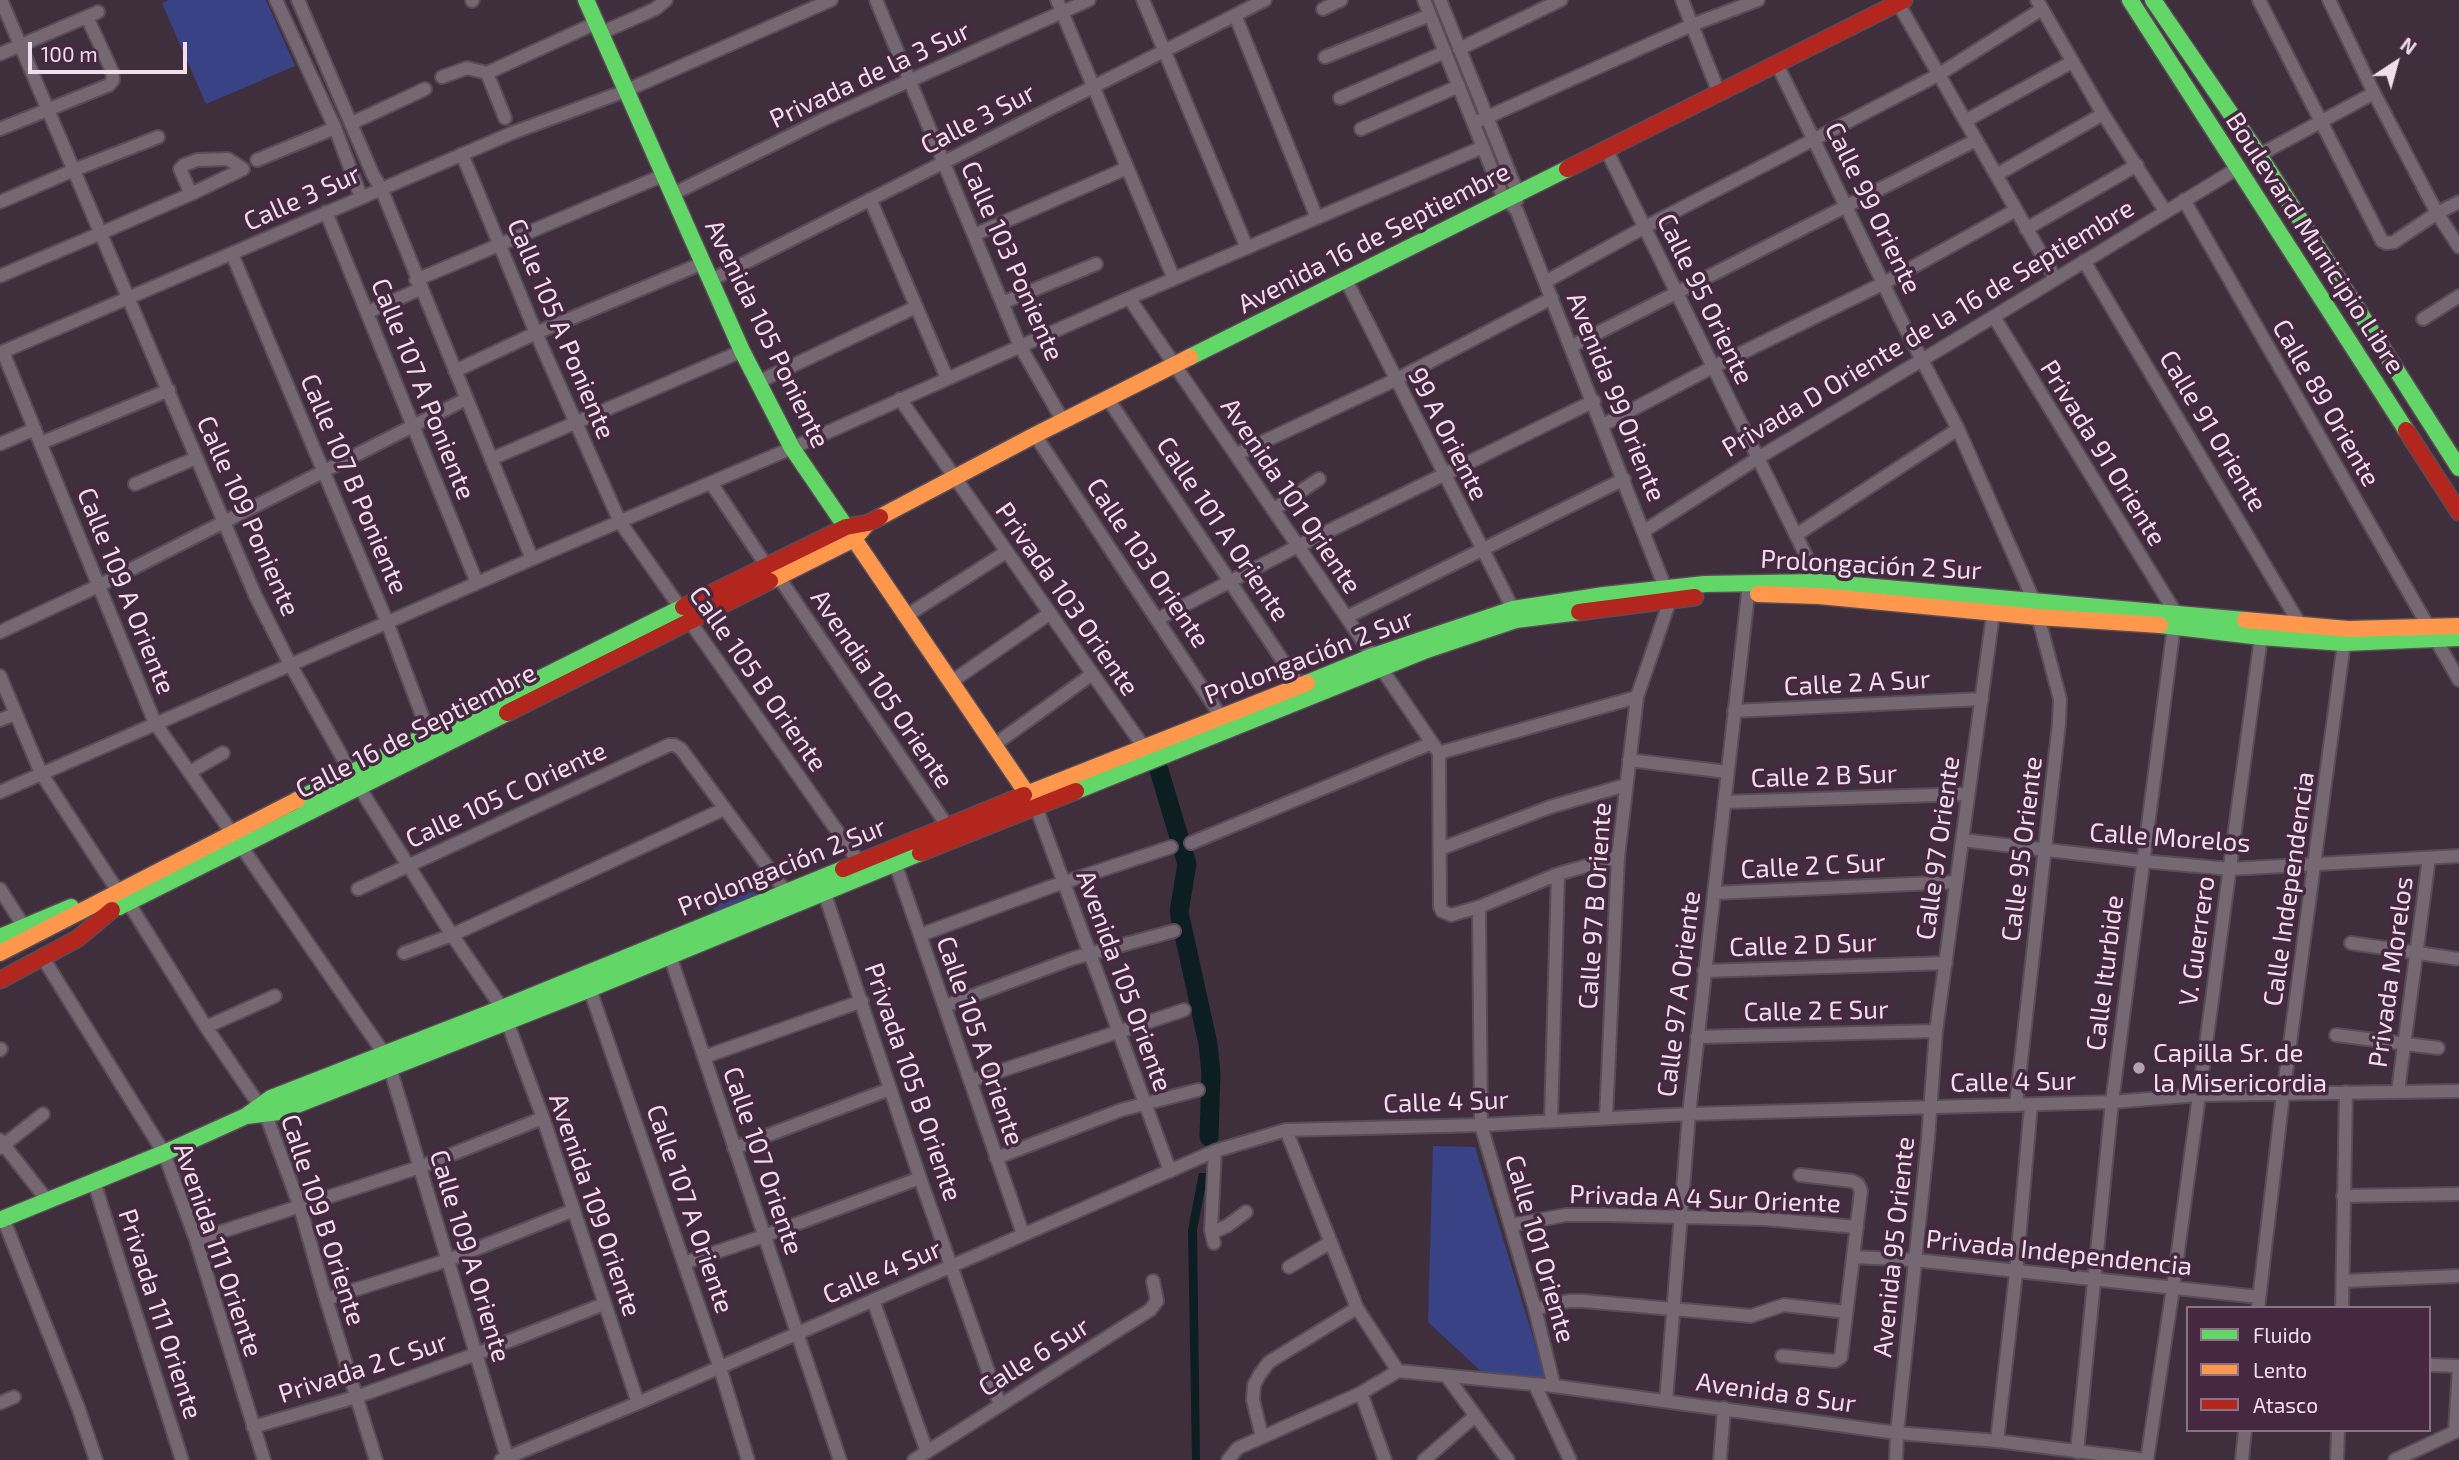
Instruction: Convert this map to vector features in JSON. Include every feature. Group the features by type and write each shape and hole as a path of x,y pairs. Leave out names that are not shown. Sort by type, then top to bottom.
{"street":[{"name":"Calle 109 Poniente","path":"1,0 256,597 290,664 356,781 504,1015"},
{"path":"276,0 335,128 361,197"},
{"name":"Calle 107 A Poniente","path":"299,0 381,188 418,285 532,559"},
{"name":"Avenida 105 Poniente","path":"586,0 742,351 792,448 1032,800"},
{"path":"487,73 598,28 655,9 666,0"},
{"name":"Calle 3 Sur","path":"1,352 512,132 625,91 831,0"},
{"name":"Calle 103 Poniente","path":"876,0 1020,346 1063,421"},
{"name":"Privada de la 3 Sur","path":"673,194 1059,6 1089,0"},
{"path":"1143,0 1247,248"},
{"name":"Calle 3 Sur","path":"711,280 1265,0"},
{"path":"1323,9 1340,0"},
{"path":"1424,0 1501,192 1514,201"},
{"path":"1440,0 1487,117 1514,201"},
{"path":"1459,49 1561,0"},
{"path":"1682,0 1719,93"},
{"path":"1474,123 1692,24 1758,0"},
{"name":"Boulevard Municipio Libre","path":"2130,0 2459,512"},
{"name":"Boulevard Municipio Libre","path":"2153,0 2259,155 2459,468"},
{"path":"2259,0 2378,237 2386,243 2394,242 2437,213 2459,202"},
{"path":"2329,0 2437,213 2459,247"},
{"path":"1901,1 1938,75 2055,278"},
{"name":"Avenida 16 de Septiembre","path":"850,533 1035,435 1346,280 1514,201 1606,149 1901,1"},
{"path":"1545,282 1938,75 2039,5 2103,114 2165,211"},
{"path":"1059,6 1174,279"},
{"path":"0,54 93,15 113,80 109,85 0,130"},
{"path":"1235,15 1317,218"},
{"path":"1325,57 1430,15"},
{"path":"1340,98 1445,52"},
{"path":"1965,121 2072,62"},
{"name":"Calle 99 Oriente","path":"1777,64 1958,429 2036,609"},
{"path":"442,76 473,67 487,73 505,118"},
{"path":"319,92 335,85"},
{"path":"1361,129 1458,86"},
{"path":"352,123 425,89"},
{"path":"2259,155 2374,93"},
{"path":"1996,175 2103,114"},
{"path":"257,160 335,128"},
{"path":"0,202 158,137"},
{"path":"1572,346 1976,140"},
{"path":"0,792 792,448 1129,298 1483,147"},
{"name":"Calle 95 Oriente","path":"1606,149 1819,582"},
{"name":"Calle 105 A Poniente","path":"462,154 536,333 620,522"},
{"path":"2026,229 2137,165"},
{"path":"974,235 1127,168"},
{"name":"Privada D Oriente de la 16 de Septiembre","path":"1644,531 1758,457 2238,168"},
{"path":"368,312 501,246 664,175"},
{"path":"6,274 197,191"},
{"path":"870,199 947,378"},
{"name":"Calle 89 Oriente","path":"2184,200 2459,680"},
{"name":"Avenida 99 Oriente","path":"1514,201 1668,594"},
{"path":"1603,425 1713,367 1884,283 2016,210"},
{"name":"Calle 107 A Poniente","path":"326,212 477,583"},
{"name":"Calle 107 B Poniente","path":"232,254 387,622 429,734"},
{"name":"Calle 91 Oriente","path":"2084,261 2301,626"},
{"path":"454,371 703,262"},
{"path":"1002,303 1096,264"},
{"name":"99 A Oriente","path":"1346,280 1513,609"},
{"path":"2423,319 2459,296"},
{"name":"Avenida 101 Oriente","path":"1129,298 1436,748"},
{"path":"1237,454 1395,380 1552,298"},
{"path":"758,382 916,307"},
{"name":"Privada 91 Oriente","path":"1994,317 2174,619"},
{"path":"491,459 742,351"},
{"name":"Calle 109 A Oriente","path":"1,352 155,723 387,1061 476,1354 504,1459"},
{"path":"41,443 169,390"},
{"path":"0,632 324,473 466,399"},
{"path":"900,399 954,478"},
{"name":"Calle 101 A Oriente","path":"1108,399 1299,685"},
{"path":"1158,618 1297,546 1594,401"},
{"path":"0,444 35,429"},
{"path":"1796,535 1958,429"},
{"name":"Calle 103 Oriente","path":"1035,435 1222,718"},
{"path":"135,484 196,458"},
{"name":"Privada 103 Oriente","path":"954,478 1143,746"},
{"path":"1347,617 1624,478"},
{"path":"1273,510 1319,479"},
{"name":"Avendia 105 Oriente","path":"711,483 948,827"},
{"name":"Calle 105 B Oriente","path":"620,522 859,862"},
{"name":"Calle 16 de Septiembre","path":"0,953 107,906 850,533"},
{"path":"906,616 1006,552"},
{"name":"Prolongación 2 Sur","path":"588,982 670,956 895,863 1143,746 1222,718 1299,685 1516,620 1668,594 1705,584 1819,582 2036,609 2433,634 2459,638"},
{"name":"Prolongación 2 Sur","path":"2,1219 164,1153 246,1116 263,1110 279,1112 387,1061 588,982 786,892 859,862 948,827 1032,800 1513,609 1668,594 1819,596 1994,604"},
{"name":"Calle 97 B Oriente","path":"1606,1118 1618,857 1626,785 1637,697 1668,594"},
{"name":"Calle 97 A Oriente","path":"1666,1401 1689,1114 1748,594"},
{"name":"Calle 97 Oriente","path":"1929,1107 1936,1031 1994,604"},
{"name":"Calle 95 Oriente","path":"2016,1105 2060,709 2060,699 2036,609"},
{"name":"Calle 16 de Septiembre","path":"356,781 429,734 685,614"},
{"path":"951,682 1049,614"},
{"name":"Prolongación 2 Sur","path":"2174,619 2261,637 2344,643 2433,634 2459,626"},
{"name":"Calle Iturbide","path":"2068,1454 2095,1281 2112,1102 2174,619"},
{"name":"V. Guerrero","path":"2147,1460 2173,1288 2261,637"},
{"name":"Calle Independencia","path":"2258,1302 2344,643"},
{"path":"994,745 1091,674"},
{"name":"Calle 109 B Oriente","path":"0,676 40,773 263,1110 300,1207 376,1460"},
{"path":"1191,843 1436,748 1637,697"},
{"name":"Calle 2 A Sur","path":"1734,711 1982,699"},
{"path":"0,720 15,714"},
{"name":"Calle 105 C Oriente","path":"358,889 666,746 674,745 681,749 724,809"},
{"path":"1436,748 1440,907 1446,914 1479,907 1558,874 1618,857"},
{"path":"190,772 223,753"},
{"path":"1629,760 1727,772"},
{"path":"1440,849 1550,807 1626,785"},
{"name":"Calle 2 B Sur","path":"1724,802 1968,794"},
{"name":"Avenida 105 Oriente","path":"1032,800 1170,1171"},
{"path":"404,953 452,934 724,809 786,892"},
{"name":"Calle Morelos","path":"1962,840 2231,869 2459,856"},
{"path":"920,935 1064,882 1171,847"},
{"name":"Privada Morelos","path":"2398,1091 2429,858"},
{"name":"Calle 105 A Oriente","path":"895,863 1023,1234"},
{"path":"1551,1120 1558,874"},
{"name":"Calle 2 C Sur","path":"1714,893 1956,882"},
{"path":"0,889 23,926"},
{"name":"Privada 105 B Oriente","path":"824,892 1000,1405"},
{"path":"0,937 59,910 80,904 107,906"},
{"path":"0,980 91,929 107,906"},
{"path":"1479,907 1481,1125"},
{"name":"Calle 16 de Septiembre","path":"0,967 68,925"},
{"path":"944,1006 1091,954 1174,931"},
{"path":"2351,943 2459,959"},
{"name":"Calle 107 Oriente","path":"670,956 841,1460"},
{"name":"Avenida 111 Oriente","path":"43,958 164,1153 196,1240 264,1460"},
{"name":"Calle 2 D Sur","path":"1704,971 1946,962"},
{"name":"Calle 107 A Oriente","path":"588,982 720,1367 746,1459"},
{"path":"206,1027 275,996"},
{"path":"704,1057 862,1001"},
{"path":"970,1081 1184,1010"},
{"name":"Avenida 109 Oriente","path":"504,1015 543,1118 638,1403"},
{"name":"Calle 2 E Sur","path":"1698,1037 1936,1031"},
{"path":"2336,1035 2438,1048"},
{"path":"734,1148 890,1089"},
{"path":"996,1158 1121,1110 1198,1090"},
{"name":"Calle 4 Sur","path":"504,1459 529,1455 638,1403 1215,1151 1286,1130 1481,1125 1689,1114 2112,1102 2199,1095 2459,1091"},
{"path":"2342,1306 2346,1092"},
{"path":"1997,1441 2031,1105"},
{"name":"Avenida 95 Oriente","path":"1897,1433 1928,1139 1929,1107"},
{"path":"43,1114 1,1145 47,1200"},
{"path":"196,1240 420,1167 543,1118"},
{"name":"Calle 101 Oriente","path":"1481,1125 1535,1309 1554,1386"},
{"path":"1228,1460 1238,1448 1361,1393 1398,1371 1357,1308 1286,1130"},
{"path":"1215,1151 1212,1236 1246,1212"},
{"path":"1782,1356 1839,1360 1843,1354 1861,1191 1858,1184 1852,1181 1800,1175"},
{"path":"684,1263 920,1178"},
{"name":"Privada 111 Oriente","path":"94,1182 182,1460"},
{"path":"2343,1196 2459,1194"},
{"path":"326,1299 448,1260 574,1210"},
{"name":"Privada A 4 Sur Oriente","path":"1511,1225 1566,1215 1765,1219 1857,1227"},
{"path":"2,1219 78,1407 96,1460"},
{"path":"1289,1267 1331,1242"},
{"name":"Privada Independencia","path":"1854,1257 1916,1260 2173,1288 2258,1302"},
{"path":"2343,1280 2459,1276"},
{"name":"Calle 6 Sur","path":"914,1460 1150,1310 1157,1301 1153,1281"},
{"path":"873,1300 927,1452"},
{"path":"1535,1309 1569,1301 1583,1301 1751,1316 1784,1305 1846,1312"},
{"name":"Privada 2 C Sur","path":"253,1427 356,1397 604,1304"},
{"path":"1262,1437 1253,1400 1254,1385 1260,1374 1269,1362 1357,1308"},
{"path":"2395,1460 2457,1430 2459,1367 2431,1366"},
{"name":"Avenida 8 Sur","path":"1398,1371 1448,1378 1554,1386 1897,1433 1997,1441 2068,1454 2147,1460"},
{"path":"1448,1378 1508,1460"},
{"path":"1535,1385 1570,1460"},
{"path":"1361,1393 1385,1460"},
{"path":"0,1403 14,1397"},
{"path":"1720,1460 1724,1408"},
{"path":"1424,1460 1475,1416"},
{"path":"2242,1460 2245,1432"},
{"path":"2337,1460 2338,1432"},
{"path":"1896,1460 1897,1433"}],"shaded area":[{"path":"169,0 266,0 295,66 206,104 162,3"},
{"path":"757,873 767,890 715,913 707,894"},
{"path":"1433,1146 1475,1147 1546,1380 1484,1374 1428,1322"},
{"path":"1199,1173 1208,1173 1197,1230 1200,1460 1192,1460 1188,1230"}],"waterway":[{"path":"1159,770 1187,864 1179,912 1208,1044 1211,1073 1209,1137"},
{"path":"1160,772 1189,869 1180,907 1210,1049 1209,1140"}],"traffic: fast":[{"path":"586,0 742,351 792,448 852,536"},
{"path":"2130,0 2406,430"},
{"path":"2153,0 2259,155 2459,468"},
{"path":"1190,357 1567,169"},
{"path":"1307,683 1373,656 1513,609 1604,595 1705,584 1819,582 2245,620"},
{"path":"297,800 683,607"},
{"path":"1076,791 1424,651 1516,620 1579,612"},
{"path":"2160,625 2261,637 2344,643 2459,638"},
{"path":"119,907 507,713"},
{"path":"246,1116 279,1112 590,989 920,853"},
{"path":"0,1220 164,1153 246,1116 271,1098 502,1008 843,869"},
{"path":"0,937 71,907"}],"traffic: slow":[{"path":"880,517 1190,357"},
{"path":"770,581 854,539 868,523"},
{"path":"852,536 1034,804"},
{"path":"1758,594 1819,596 2038,617 2160,625"},
{"path":"2245,620 2348,629 2459,626"},
{"path":"1024,795 1307,683"},
{"path":"0,953 297,800"}],"traffic: jam":[{"path":"1567,169 1904,0"},
{"path":"2406,430 2459,512"},
{"path":"683,607 846,527 868,523 880,517"},
{"path":"507,713 770,581"},
{"path":"1579,612 1695,597"},
{"path":"920,853 1076,791"},
{"path":"843,869 1024,795"},
{"path":"0,980 77,939 112,910"}],"place":[{"name":"Capilla Sr. de la Misericordia","path":"2139,1068"}]}
